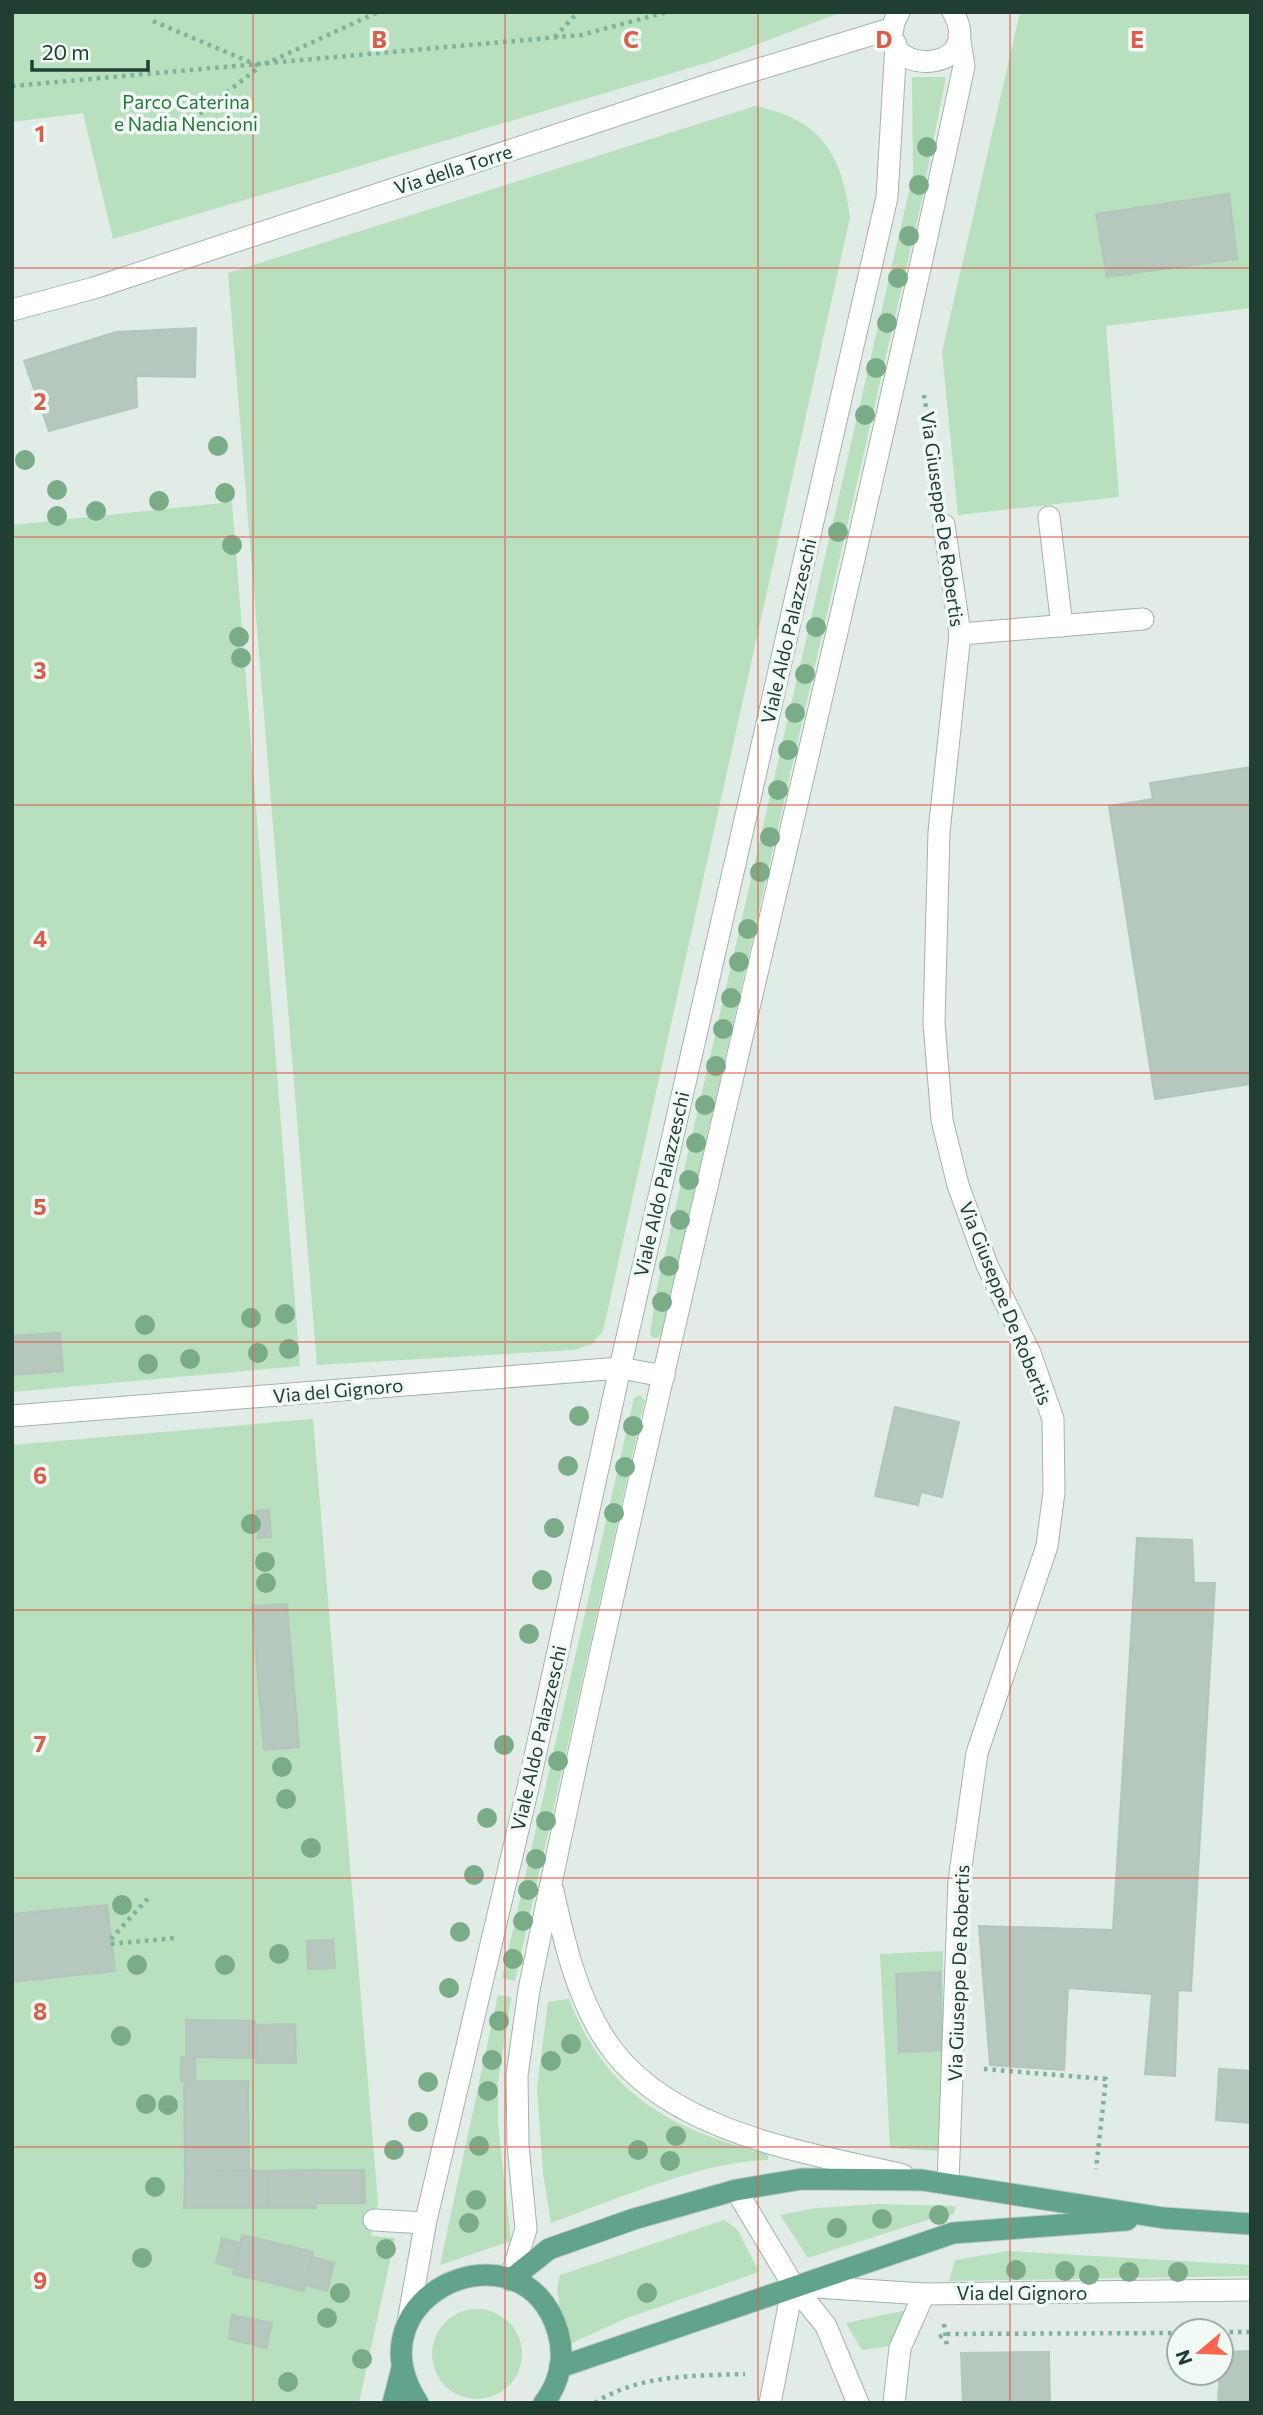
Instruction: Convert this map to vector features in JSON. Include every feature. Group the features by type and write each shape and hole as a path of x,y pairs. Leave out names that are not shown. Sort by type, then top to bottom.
{"main road":[{"path":"510,2280 549,2249 634,2219 736,2190 802,2179 922,2180 1164,2218 1251,2224"},
{"path":"560,2367 793,2285 953,2233 1164,2218"},
{"path":"418,2403 405,2379 403,2366 402,2349 408,2322 429,2294 461,2277 488,2274 510,2280 530,2291 550,2314 560,2339 560,2367 544,2403"},
{"path":"393,2403 403,2366"}],"street":[{"path":"510,2280 526,2230 517,2110 521,2036 551,1883 664,1376 901,363 964,66 953,12"},
{"path":"896,28 909,60 930,64 950,54 958,35"},
{"name":"Via della Torre","path":"12,310 94,288 717,82 896,28"},
{"name":"Viale Aldo Palazzeschi","path":"408,2322 425,2223 530,1779 620,1368 887,197 896,28"},
{"path":"1049,517 1062,626"},
{"name":"Via Giuseppe De Robertis","path":"944,526 960,634 939,832 934,1023 942,1120 958,1185 987,1265 1030,1353 1053,1419 1055,1492 1048,1546 977,1753 959,1881 948,2183"},
{"path":"960,634 1143,619"},
{"name":"Via del Gignoro","path":"12,1416 620,1368 664,1376"},
{"path":"551,1883 563,1937 593,2019 621,2060 636,2075 681,2106 734,2131 776,2145 922,2180"},
{"path":"736,2190 793,2285 826,2326 858,2403"},
{"path":"374,2220 425,2223"},
{"path":"770,2403 793,2285"},
{"name":"Via del Gignoro","path":"793,2285 924,2294 1251,2290"},
{"path":"894,2403 900,2348 924,2294"}],"path":[{"path":"193,119 260,66 378,12"},
{"path":"554,38 578,12"},
{"path":"12,86 260,66 581,35 667,12"},
{"path":"153,22 260,66"},
{"name":"Via Giuseppe De Robertis","path":"923,387 944,526"},
{"path":"151,1895 111,1942 174,1938"},
{"path":"984,2068 1105,2079 1096,2169"},
{"path":"928,2342 946,2334 1165,2333"},
{"path":"595,2403 625,2387 679,2377 751,2373"}],"green space":[{"name":"Parco Caterina e Nadia Nencioni","path":"12,12 842,12 713,61 113,239 83,113 12,122"},
{"path":"1020,12 1251,12 1251,308 1106,326 1119,497 958,515 942,352"},
{"path":"912,77 946,77 920,208 662,1333 658,1338 652,1338 650,1334 657,1288 913,174"},
{"path":"755,106 796,120 812,130 824,143 841,175 850,217 603,1331 592,1344 574,1350 317,1365 228,273"},
{"path":"232,502 300,1366 12,1392 12,525"},
{"path":"640,1395 645,1401 515,1981 502,1978 634,1398"},
{"path":"313,1419 378,2203 371,2236 395,2238 359,2403 12,2403 12,1445"},
{"path":"943,1951 942,2151 890,2148 880,1954"},
{"path":"498,1995 511,1997 498,2082 498,2124 511,2241 440,2265"},
{"path":"569,1999 584,2033 603,2061 623,2084 646,2104 702,2133 769,2154 768,2160 715,2167 687,2175 551,2223 543,2173 537,2088 548,2002"},
{"path":"878,2204 956,2206 954,2214 808,2258 780,2215 816,2208"},
{"path":"724,2220 737,2229 759,2272 627,2318 565,2346 557,2289 560,2275"},
{"path":"1008,2251 1251,2265 1251,2276 949,2281 955,2260"},
{"path":"477,2309 494,2313 509,2322 518,2337 522,2354 518,2371 509,2386 494,2395 477,2399 460,2395 445,2386 436,2371 432,2354 436,2337 445,2322 460,2313"},
{"path":"907,2310 889,2346 862,2350 846,2323"}],"building":[{"path":"1229,194 1237,259 1107,277 1096,214"},
{"path":"196,328 195,377 136,376 137,407 49,431 24,361 116,332"},
{"path":"1251,767 1251,1084 1155,1099 1109,806 1153,799 1150,783"},
{"path":"60,1333 63,1371 12,1375 12,1336"},
{"path":"895,1407 959,1422 942,1497 921,1492 918,1505 875,1496"},
{"path":"269,1510 271,1537 258,1538 256,1511"},
{"path":"1137,1538 1192,1540 1194,1583 1215,1583 1191,1991 1178,1990 1175,2076 1145,2074 1152,1994 1068,1988 1064,2070 990,2065 979,1926 1113,1930"},
{"path":"287,1604 299,1747 264,1750 252,1606"},
{"path":"107,1905 115,1971 12,1982 12,1914"},
{"path":"333,1940 335,1968 308,1969 307,1941"},
{"path":"940,1972 943,2050 899,2052 896,1974"},
{"path":"186,2020 255,2021 255,2058 186,2057"},
{"path":"295,2024 296,2063 256,2063 256,2025"},
{"path":"181,2057 195,2057 195,2081 181,2081"},
{"path":"1219,2069 1251,2071 1251,2123 1216,2120"},
{"path":"184,2081 248,2081 249,2170 185,2171"},
{"path":"316,2170 316,2208 269,2208 269,2171"},
{"path":"316,2170 364,2170 365,2203 316,2203"},
{"path":"185,2171 269,2171 269,2208 184,2208"},
{"path":"242,2235 313,2252 304,2291 233,2274"},
{"path":"222,2238 240,2243 234,2268 216,2263"},
{"path":"312,2257 334,2263 327,2291 305,2285"},
{"path":"232,2315 272,2323 266,2348 229,2339"},
{"path":"1251,2351 1251,2403 1218,2403 1219,2387 1235,2387 1235,2352"},
{"path":"1049,2352 1050,2403 963,2403 961,2353"}]}
